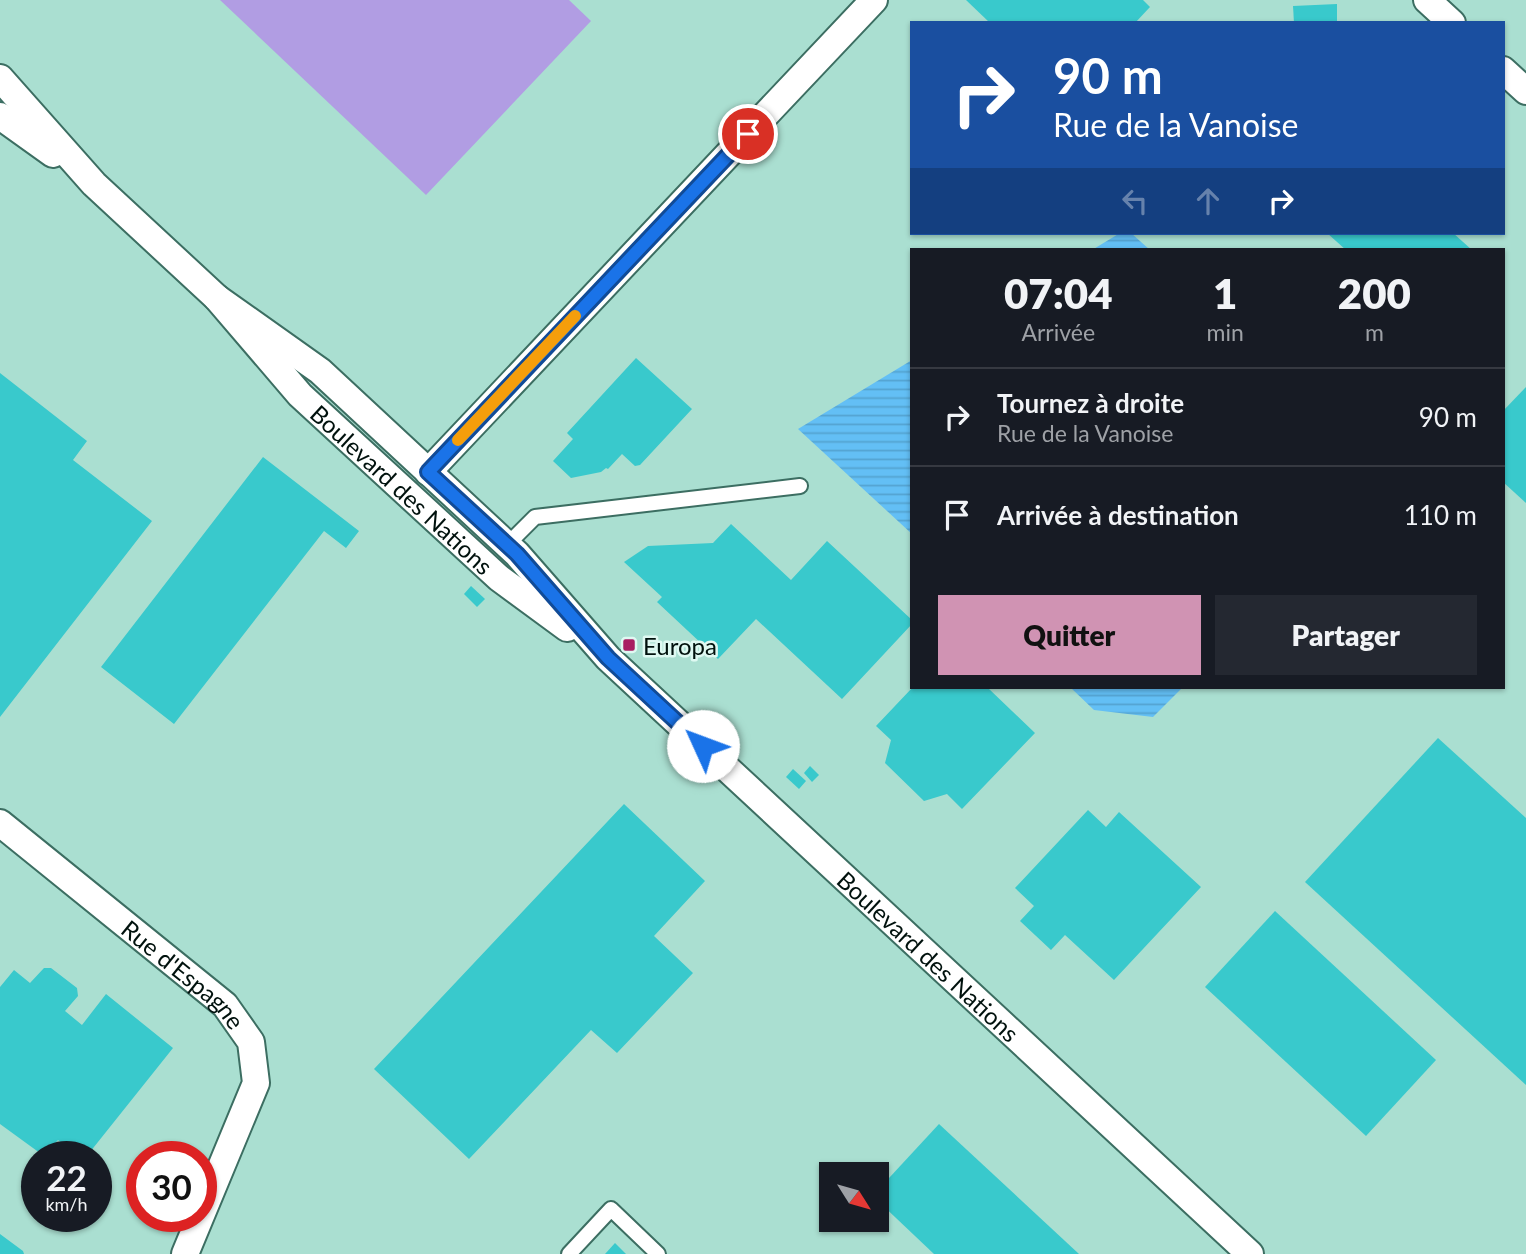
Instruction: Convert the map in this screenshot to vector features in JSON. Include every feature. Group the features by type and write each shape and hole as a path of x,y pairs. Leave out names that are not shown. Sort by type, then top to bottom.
{"street":[{"path":"428,472 874,0"},
{"path":"1427,0 1450,21"},
{"path":"1505,72 1526,91"},
{"name":"Boulevard des Nations","path":"0,78 94,184 218,298 320,371 507,545 608,658 1250,1254"},
{"name":"Boulevard des Nations","path":"0,116 94,184"},
{"name":"Boulevard des Nations","path":"218,298 300,395 330,423 499,578 608,658"},
{"name":"Rue d'Espagne","path":"0,823 225,1005 251,1042 256,1083 185,1254"}],"lane":[{"path":"507,545 535,517 800,486"},
{"path":"569,1254 611,1209 658,1254"}],"shaded area":[{"path":"220,0 569,0 591,21 426,195"}],"water":[{"path":"1117,235 1133,235 1148,248 1095,248"},
{"path":"910,361 910,532 798,429"},
{"path":"1072,689 1181,689 1153,717 1094,710"}],"building":[{"path":"966,0 1143,0 1150,7 1137,21 988,21"},
{"path":"1337,4 1337,21 1294,21 1293,6"},
{"path":"1329,235 1455,235 1470,248 1344,248"},
{"path":"636,358 692,409 640,465 635,466 622,454 608,469 571,478 553,461 573,439 567,433"},
{"path":"0,373 87,441 73,460 152,521 0,717"},
{"path":"1526,387 1526,503 1505,484 1505,409"},
{"path":"263,457 359,531 346,548 324,531 174,724 101,667"},
{"path":"731,524 791,580 827,541 910,618 910,626 842,699 756,619 718,659 657,602 662,597 624,562 648,546 713,543"},
{"path":"471,586 485,599 477,607 464,594"},
{"path":"911,689 989,689 1035,733 962,809 947,794 924,801 885,763 891,740 876,726"},
{"path":"1438,738 1526,818 1526,1085 1305,882"},
{"path":"810,766 819,775 812,782 804,773"},
{"path":"793,769 806,781 799,789 786,777"},
{"path":"624,804 705,881 654,936 693,973 617,1053 591,1030 469,1159 374,1069"},
{"path":"1088,810 1106,827 1119,812 1201,887 1114,980 1065,935 1051,950 1020,921 1034,906 1015,888"},
{"path":"1275,911 1436,1060 1366,1136 1205,987"},
{"path":"44,968 51,968 77,988 78,996 65,1011 82,1025 106,994 173,1048 99,1141 23,1141 0,1124 0,987 14,970 30,983"},
{"path":"939,1124 1079,1254 934,1254 889,1211 889,1178"},
{"path":"0,1234 23,1251 24,1254 0,1254"},
{"path":"615,1243 626,1254 605,1254"}],"slow traffic":[{"path":"458,440 575,316"}],"place":[{"name":"Europa","path":"629,645"}],"route":[{"path":"703,746 608,658 517,554 428,472 748,134"}]}
